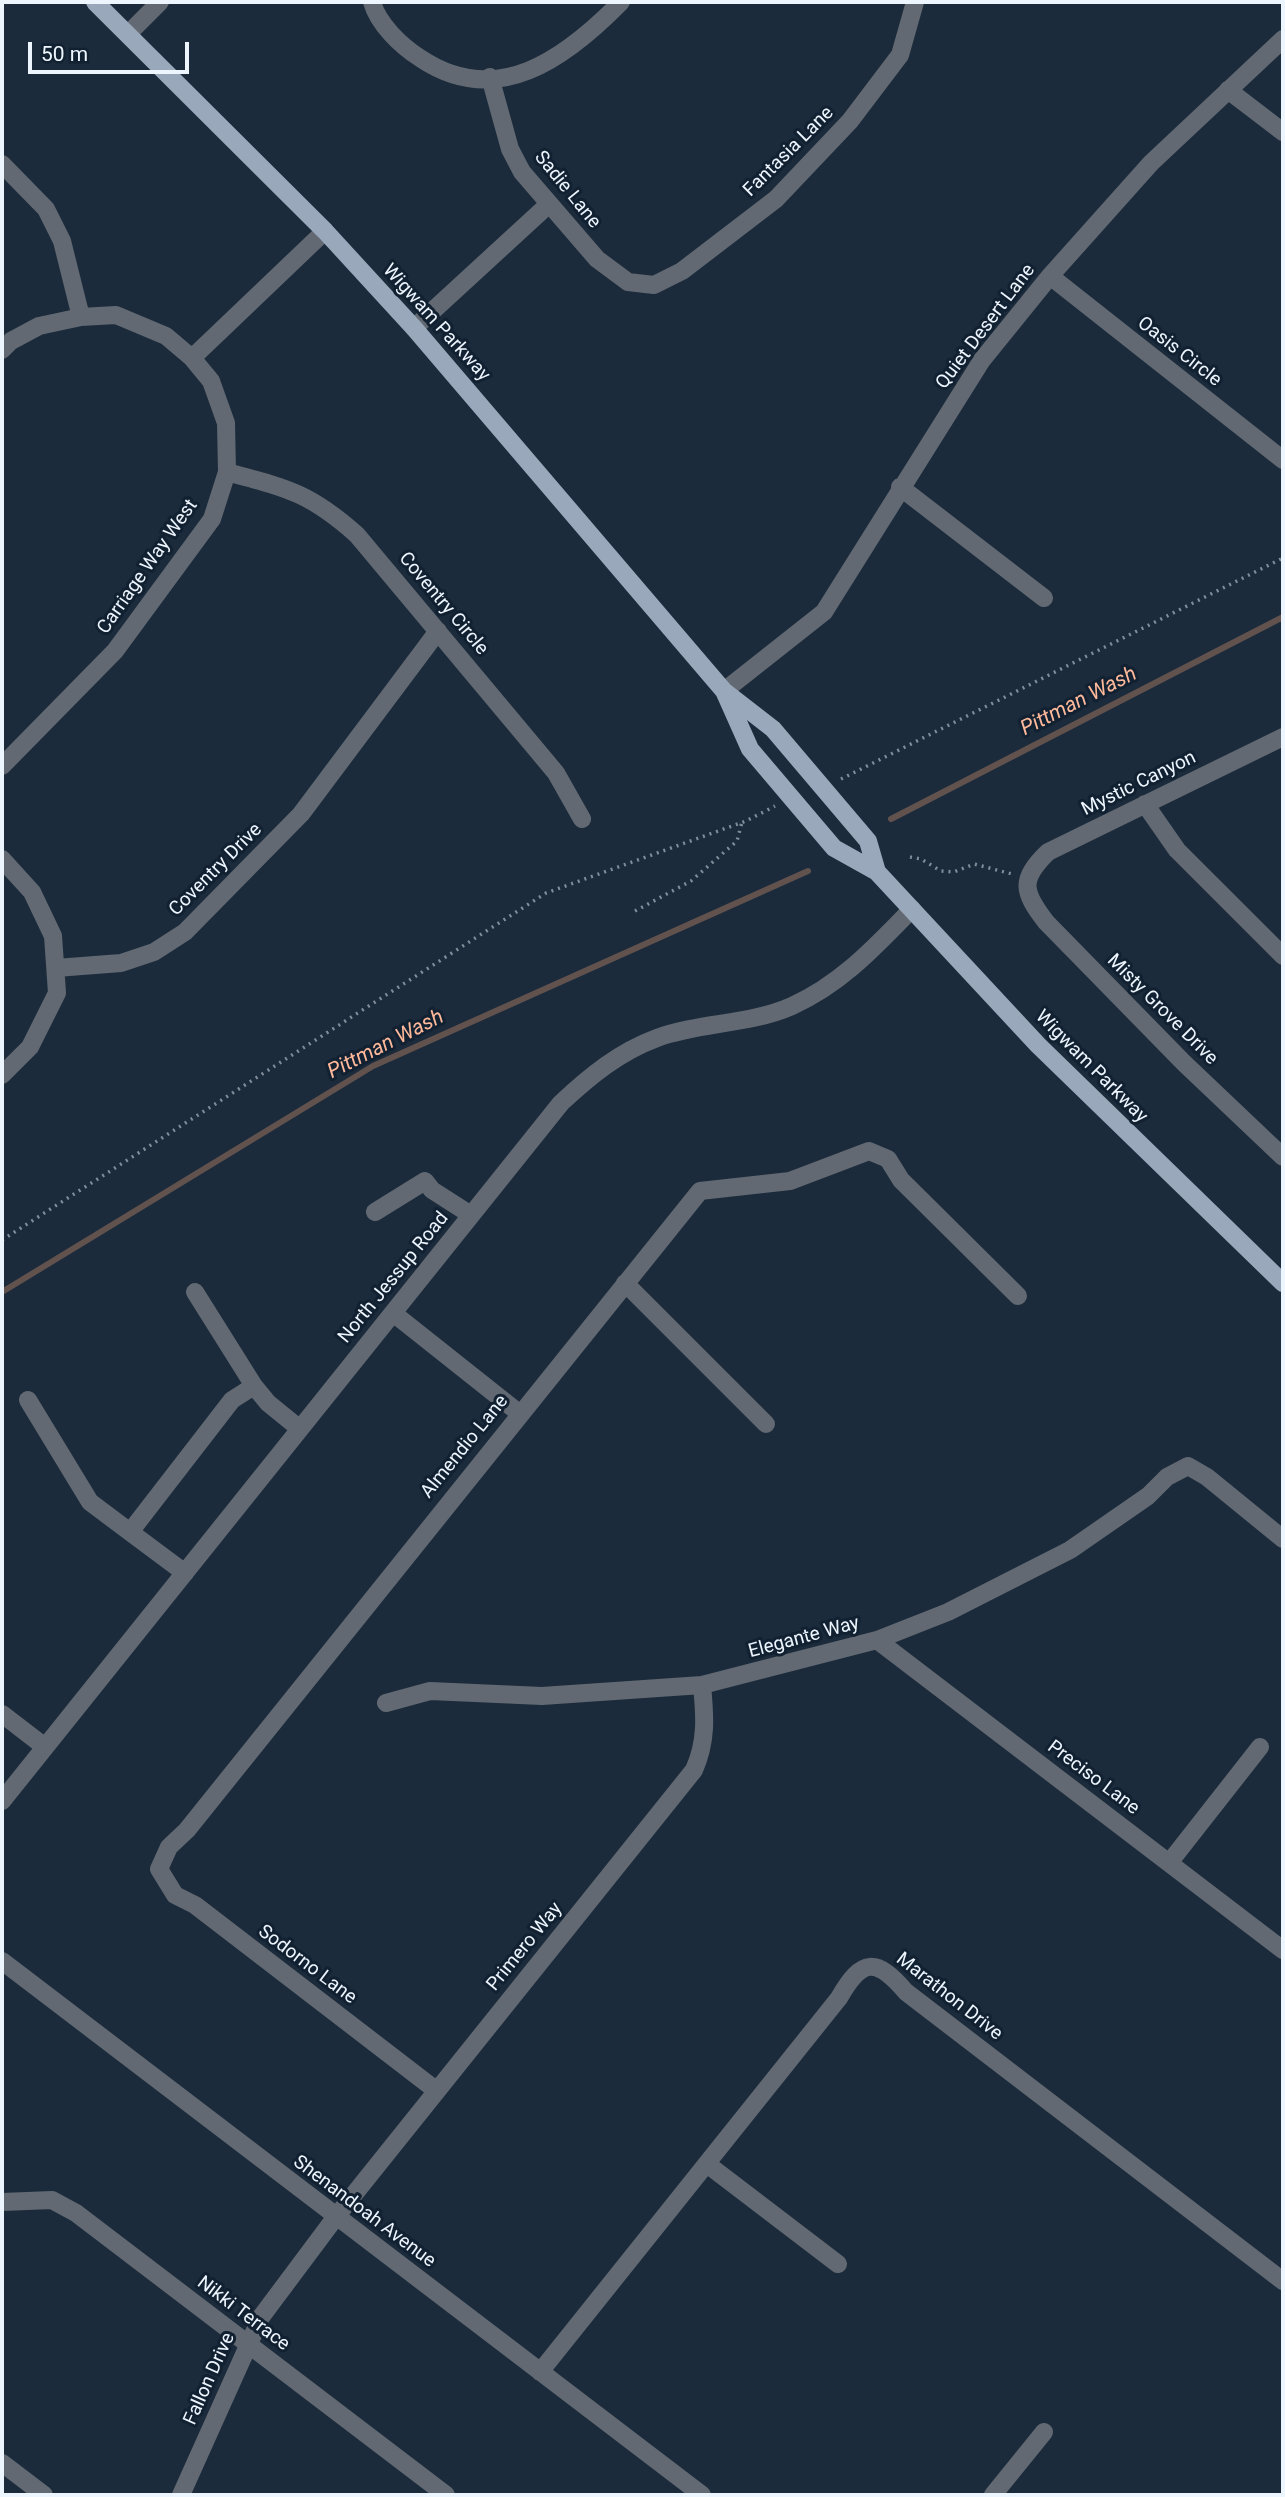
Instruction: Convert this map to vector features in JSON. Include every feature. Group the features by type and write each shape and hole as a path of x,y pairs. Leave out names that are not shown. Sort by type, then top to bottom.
{"main road":[{"name":"Wigwam Parkway","path":"95,2 325,230 414,328 724,691 773,729 869,841 877,872"},
{"name":"Wigwam Parkway","path":"724,691 750,749 834,848 877,872 1038,1045 1283,1283"}],"street":[{"path":"129,33 160,2"},
{"path":"372,2 402,47 434,68 467,80 518,77 552,60 600,23 621,2"},
{"name":"Fantasia Lane","path":"642,284 654,285 682,271 776,199 850,121 900,55 915,2"},
{"name":"Quiet Desert Lane","path":"724,691 824,612 982,360 1049,276 1151,163 1283,39"},
{"name":"Sadie Lane","path":"490,77 510,149 522,172 597,259 628,282 642,284"},
{"path":"1228,90 1283,132"},
{"path":"2,164 46,209 62,241 81,317"},
{"path":"414,328 549,204"},
{"path":"192,358 325,230"},
{"name":"Oasis Circle","path":"1049,276 1283,460"},
{"name":"Carriage Way West","path":"2,350 11,341 39,326 81,317 116,315 166,336 192,358 211,381 226,423 227,472 212,519 115,650 2,766"},
{"name":"Coventry Circle","path":"227,472 296,491 327,508 357,535 556,773 582,819"},
{"path":"900,487 1044,598"},
{"name":"Coventry Drive","path":"55,968 121,963 154,952 185,932 301,814 438,631"},
{"name":"Mystic Canyon","path":"1027,879 1033,867 1048,852 1283,738"},
{"path":"1145,804 1177,850 1283,956"},
{"path":"2,859 32,892 53,936 57,993 30,1047 2,1074"},
{"name":"Misty Grove Drive","path":"1027,879 1030,901 1046,922 1184,1063 1283,1157"},
{"name":"North Jessup Road","path":"2,1801 561,1103 594,1073 625,1052 660,1037 750,1020 790,1007 826,990 859,963 912,909"},
{"name":"Almendio Lane","path":"159,1868 169,1847 187,1830 519,1413 700,1191 790,1181 869,1151 888,1159 901,1180 1017,1296"},
{"path":"375,1212 425,1181 432,1190 471,1215"},
{"path":"625,1283 766,1424"},
{"path":"195,1292 254,1386 268,1404 300,1429"},
{"path":"393,1313 519,1413"},
{"path":"130,1532 232,1399 254,1386"},
{"path":"28,1400 90,1502 185,1573"},
{"name":"Elegante Way","path":"386,1703 430,1690 542,1696 702,1685 877,1640 948,1612 1070,1550 1148,1496 1167,1477 1188,1466 1207,1477 1283,1539"},
{"name":"Preciso Lane","path":"877,1640 1283,1950"},
{"name":"Primero Way","path":"335,2218 694,1770 703,1750 706,1725 702,1685"},
{"path":"2,1714 45,1747"},
{"path":"1169,1863 1260,1747"},
{"name":"Sodorno Lane","path":"159,1868 175,1895 195,1905 437,2091"},
{"name":"Shenandoah Avenue","path":"2,1961 335,2218 702,2495"},
{"name":"Marathon Drive","path":"540,2372 839,1998 851,1976 869,1967 887,1970 906,1992 1283,2281"},
{"path":"707,2164 838,2263"},
{"name":"Nikki Terrace","path":"2,2202 52,2200 76,2213 446,2495"},
{"name":"Fallon Drive","path":"181,2495 261,2317 335,2218"},
{"path":"993,2495 1044,2432"},
{"path":"2,2463 44,2495"}],"path":[{"path":"841,779 1283,558"},
{"path":"2,1240 546,893 741,822 777,804"},
{"path":"635,911 691,881 737,841 741,822"},
{"path":"910,857 921,859 941,871 954,872 974,864 1027,879"}],"waterway":[{"name":"Pittman Wash","path":"891,819 1283,617"},
{"name":"Pittman Wash","path":"2,1292 373,1066 808,871"}]}
